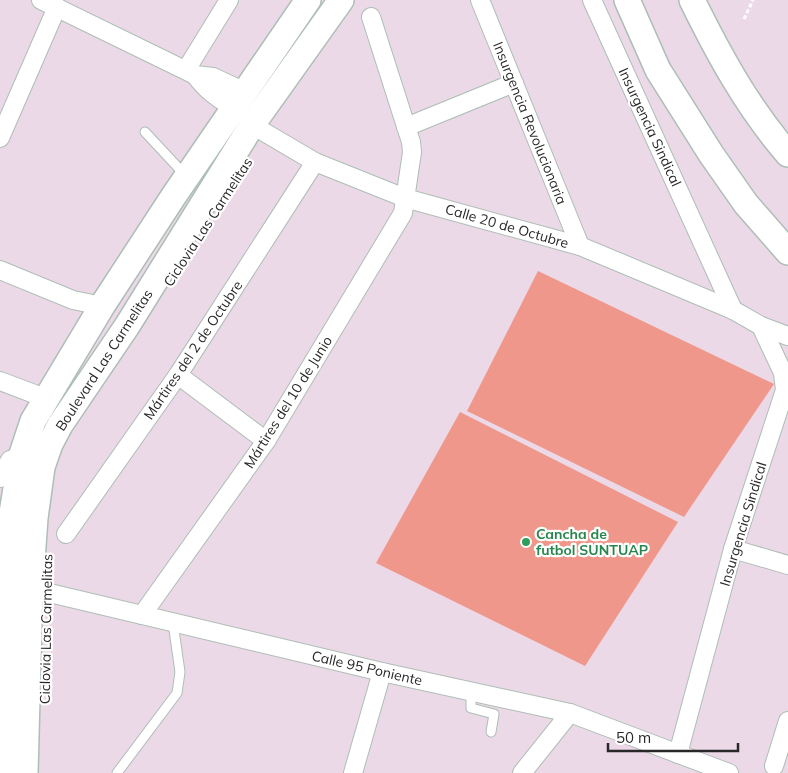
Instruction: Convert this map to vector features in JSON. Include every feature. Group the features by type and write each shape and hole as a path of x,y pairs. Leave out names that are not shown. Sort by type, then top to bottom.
{"main road":[{"name":"Boulevard Las Carmelitas","path":"25,773 12,584 12,513 21,457 33,421 45,398 186,177 308,0"},
{"name":"Boulevard Las Carmelitas","path":"1,773 3,642 12,584 38,491 42,467 50,444 60,425 142,302 252,125 341,0"},
{"path":"627,0 658,70 711,154 746,204 788,252"},
{"path":"692,0 724,63 763,126 788,154"},
{"path":"109,296 142,302"}],"street":[{"path":"190,72 229,0"},
{"name":"Insurgencia Revolucionaria","path":"480,0 580,246"},
{"name":"Insurgencia Sindical","path":"592,0 733,310"},
{"path":"0,138 49,4 190,72 213,77 240,100"},
{"name":"Mártires del 10 de Junio","path":"142,615 266,441 403,213 412,152 406,127 371,17"},
{"path":"406,127 514,83"},
{"name":"Calle 20 de Octubre","path":"252,125 315,162 405,198 580,246 733,310 762,326 788,336"},
{"name":"Mártires del 2 de Octubre","path":"66,534 178,375 315,162"},
{"path":"0,270 73,300 109,296"},
{"name":"Insurgencia Sindical","path":"678,754 733,549 784,390 783,373 762,326"},
{"path":"178,375 266,441"},
{"path":"0,381 45,398"},
{"path":"0,478 10,460 21,457"},
{"path":"733,549 788,565"},
{"name":"Calle 95 Poniente","path":"12,584 382,672 570,713 678,754 708,769 729,773"},
{"path":"353,773 382,672"},
{"path":"522,773 570,713"},
{"path":"774,766 788,721"}],"lane":[{"path":"145,132 186,177"},
{"path":"117,773 177,693 180,672 173,622"},
{"path":"471,691 469,702 471,708 494,714 491,732"}],"path":[{"path":"744,19 753,0"}],"shaded area":[{"name":"Cancha de futbol SUNTUAP","path":"538,271 774,384 684,517 467,411"},
{"name":"Cancha de futbol SUNTUAP","path":"460,412 678,522 585,666 376,563"}],"place":[{"name":"Cancha de futbol SUNTUAP","path":"526,542"}]}
